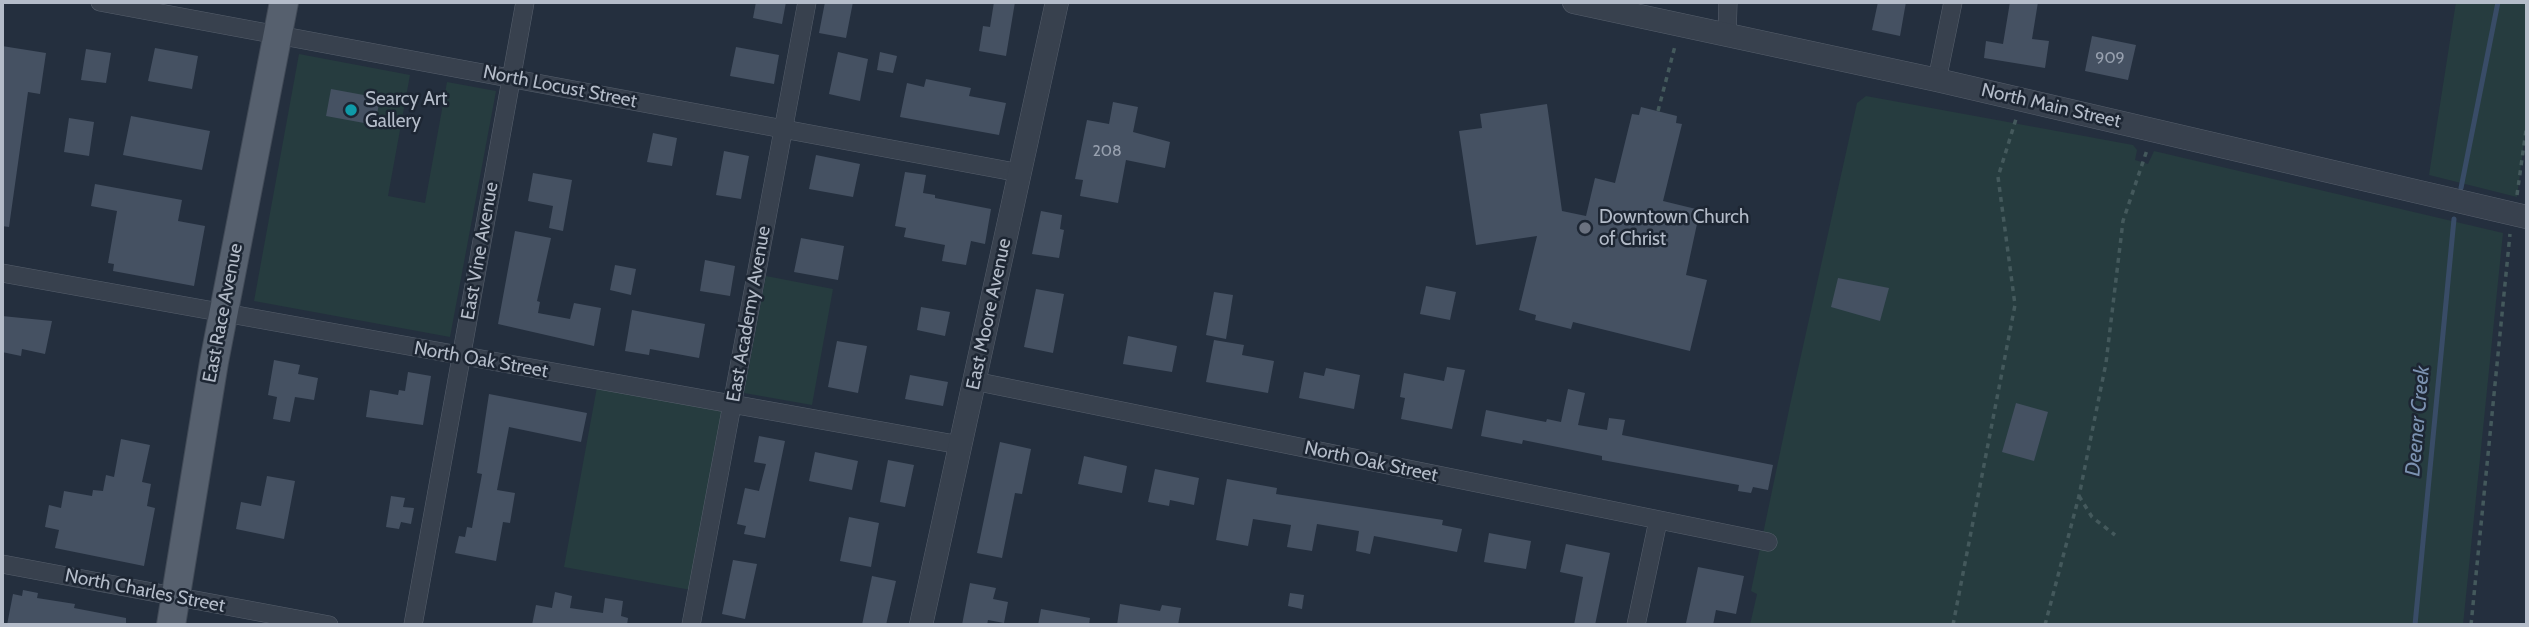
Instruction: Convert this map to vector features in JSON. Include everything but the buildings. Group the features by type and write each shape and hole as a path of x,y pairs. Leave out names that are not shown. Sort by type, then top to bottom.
{"main road":[{"name":"East Race Avenue","path":"171,625 193,476 284,2"}],"street":[{"name":"North Locust Street","path":"100,2 1020,173"},
{"name":"East Vine Avenue","path":"413,625 525,2"},
{"name":"East Academy Avenue","path":"691,625 807,2"},
{"name":"East Moore Avenue","path":"921,625 1057,2"},
{"name":"North Main Street","path":"1574,2 1937,80 2518,215"},
{"path":"1727,35 1728,2"},
{"path":"1937,80 1953,2"},
{"name":"North Oak Street","path":"2,273 960,445"},
{"name":"North Oak Street","path":"974,381 1768,542"},
{"path":"1636,625 1658,521"},
{"name":"North Charles Street","path":"2,564 329,625"}],"path":[{"path":"1658,111 1675,46"},
{"path":"1953,625 2015,305 1998,177 2021,100"},
{"path":"2471,625 2527,123"},
{"path":"2045,625 2079,496 2106,363 2123,221 2155,130"},
{"path":"2079,496 2092,517 2115,535"}],"green space":[{"path":"2456,2 2527,2 2527,119 2517,197 2429,175"},
{"path":"299,54 410,75 388,196 425,203 447,82 496,91 450,337 254,301"},
{"path":"1866,96 2133,145 2137,150 2135,160 2148,164 2154,151 2503,233 2463,625 1750,625 1757,594 1751,591 1790,405 1857,103"},
{"path":"766,276 833,289 812,405 744,393"},
{"path":"597,387 725,410 691,590 564,567"}],"waterway":[{"name":"Deener Creek","path":"2461,188 2498,2"},
{"name":"Deener Creek","path":"2415,625 2454,219"}],"place":[{"name":"Searcy Art Gallery","path":"351,110"},
{"name":"Downtown Church of Christ","path":"1585,228"}]}
